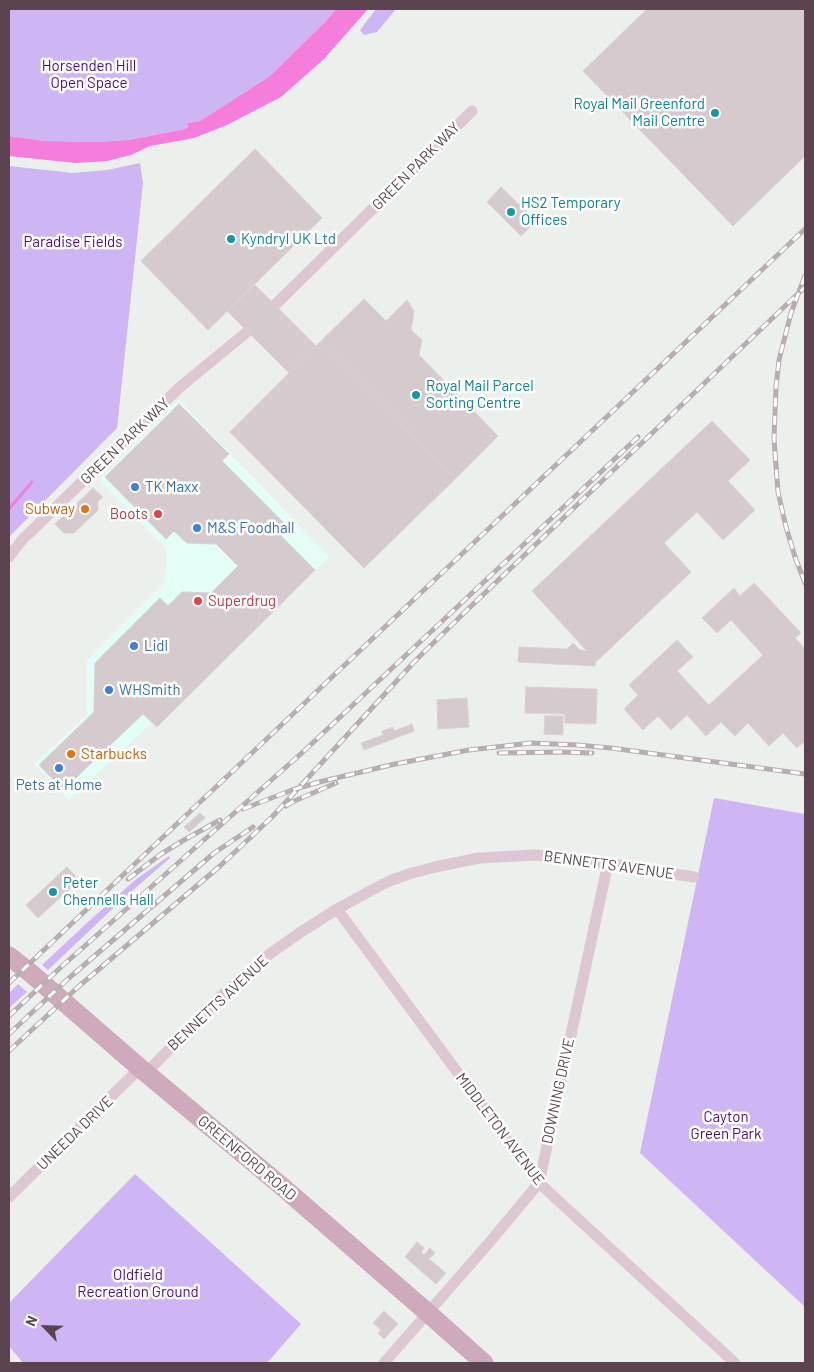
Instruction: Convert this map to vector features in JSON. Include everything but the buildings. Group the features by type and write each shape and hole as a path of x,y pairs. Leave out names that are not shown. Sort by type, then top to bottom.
{"main road":[{"name":"GREENFORD ROAD","path":"9,956 285,1189 428,1312 484,1363"}],"street":[{"name":"GREEN PARK WAY","path":"275,305 472,111"},
{"name":"GREEN PARK WAY","path":"9,558 22,540 180,387 248,332"},
{"name":"BENNETTS AVENUE","path":"143,1071 218,999 267,956 337,909 402,876 479,858 536,855 580,859 694,877"},
{"name":"DOWNING DRIVE","path":"384,1363 539,1183 608,863"},
{"name":"MIDDLETON AVENUE","path":"337,909 539,1183 735,1363"},
{"name":"UNEEDA DRIVE","path":"12,1189 143,1071"}],"shaded area":[{"path":"336,9 368,9 324,59 281,97 227,125 194,138 150,146 131,155 107,161 76,163 9,156 9,136 46,141 95,142 129,140 185,129 188,127 188,123 200,121 270,76"},
{"path":"179,400 329,557 69,800 34,764 87,715 87,660 165,582 167,549 99,480"}],"green space":[{"name":"Horsenden Hill Open Space","path":"9,9 336,9 270,76 200,121 188,123 188,127 185,129 129,140 95,142 46,141 9,136"},
{"path":"376,9 396,9 377,32 364,35 360,30"},
{"name":"Paradise Fields","path":"140,163 143,183 117,428 9,537 9,166 73,173 107,170"},
{"name":"Cayton Green Park","path":"714,798 805,814 805,1307 640,1153"},
{"path":"169,856 170,858 125,897 48,970 42,965 135,880"},
{"path":"18,984 27,992 9,1008 9,993"},
{"name":"Oldfield Recreation Ground","path":"135,1174 301,1324 267,1363 23,1363 9,1346 9,1303"}],"waterway":[{"path":"9,509 32,482"}],"tunnel":[{"path":"247,332 275,305"}],"railway":[{"path":"9,983 805,229"},
{"path":"805,276 791,313 779,360 774,439 778,492 786,527 805,583"},
{"path":"9,1051 78,987 220,866 272,817 415,661 805,287"},
{"path":"9,1016 60,968 304,751 638,437"},
{"path":"243,809 292,790 319,782 395,764 469,750 531,743 611,748 805,774"},
{"path":"499,753 592,753"},
{"path":"286,806 336,783"},
{"path":"128,879 161,854 220,820"},
{"path":"9,1034 69,978 214,853 253,827"}],"place":[{"name":"Royal Mail Greenford Mail Centre","path":"715,113"},
{"name":"HS2 Temporary Offices","path":"511,212"},
{"name":"Kyndryl UK Ltd","path":"231,239"},
{"name":"Royal Mail Parcel Sorting Centre","path":"416,395"},
{"name":"TK Maxx","path":"135,487"},
{"name":"Subway","path":"85,509"},
{"name":"Boots","path":"158,514"},
{"name":"M&S Foodhall","path":"197,528"},
{"name":"Superdrug","path":"198,601"},
{"name":"Lidl","path":"134,646"},
{"name":"WHSmith","path":"109,690"},
{"name":"Starbucks","path":"71,754"},
{"name":"Pets at Home","path":"59,768"},
{"name":"Peter Chennells Hall","path":"53,892"}]}
